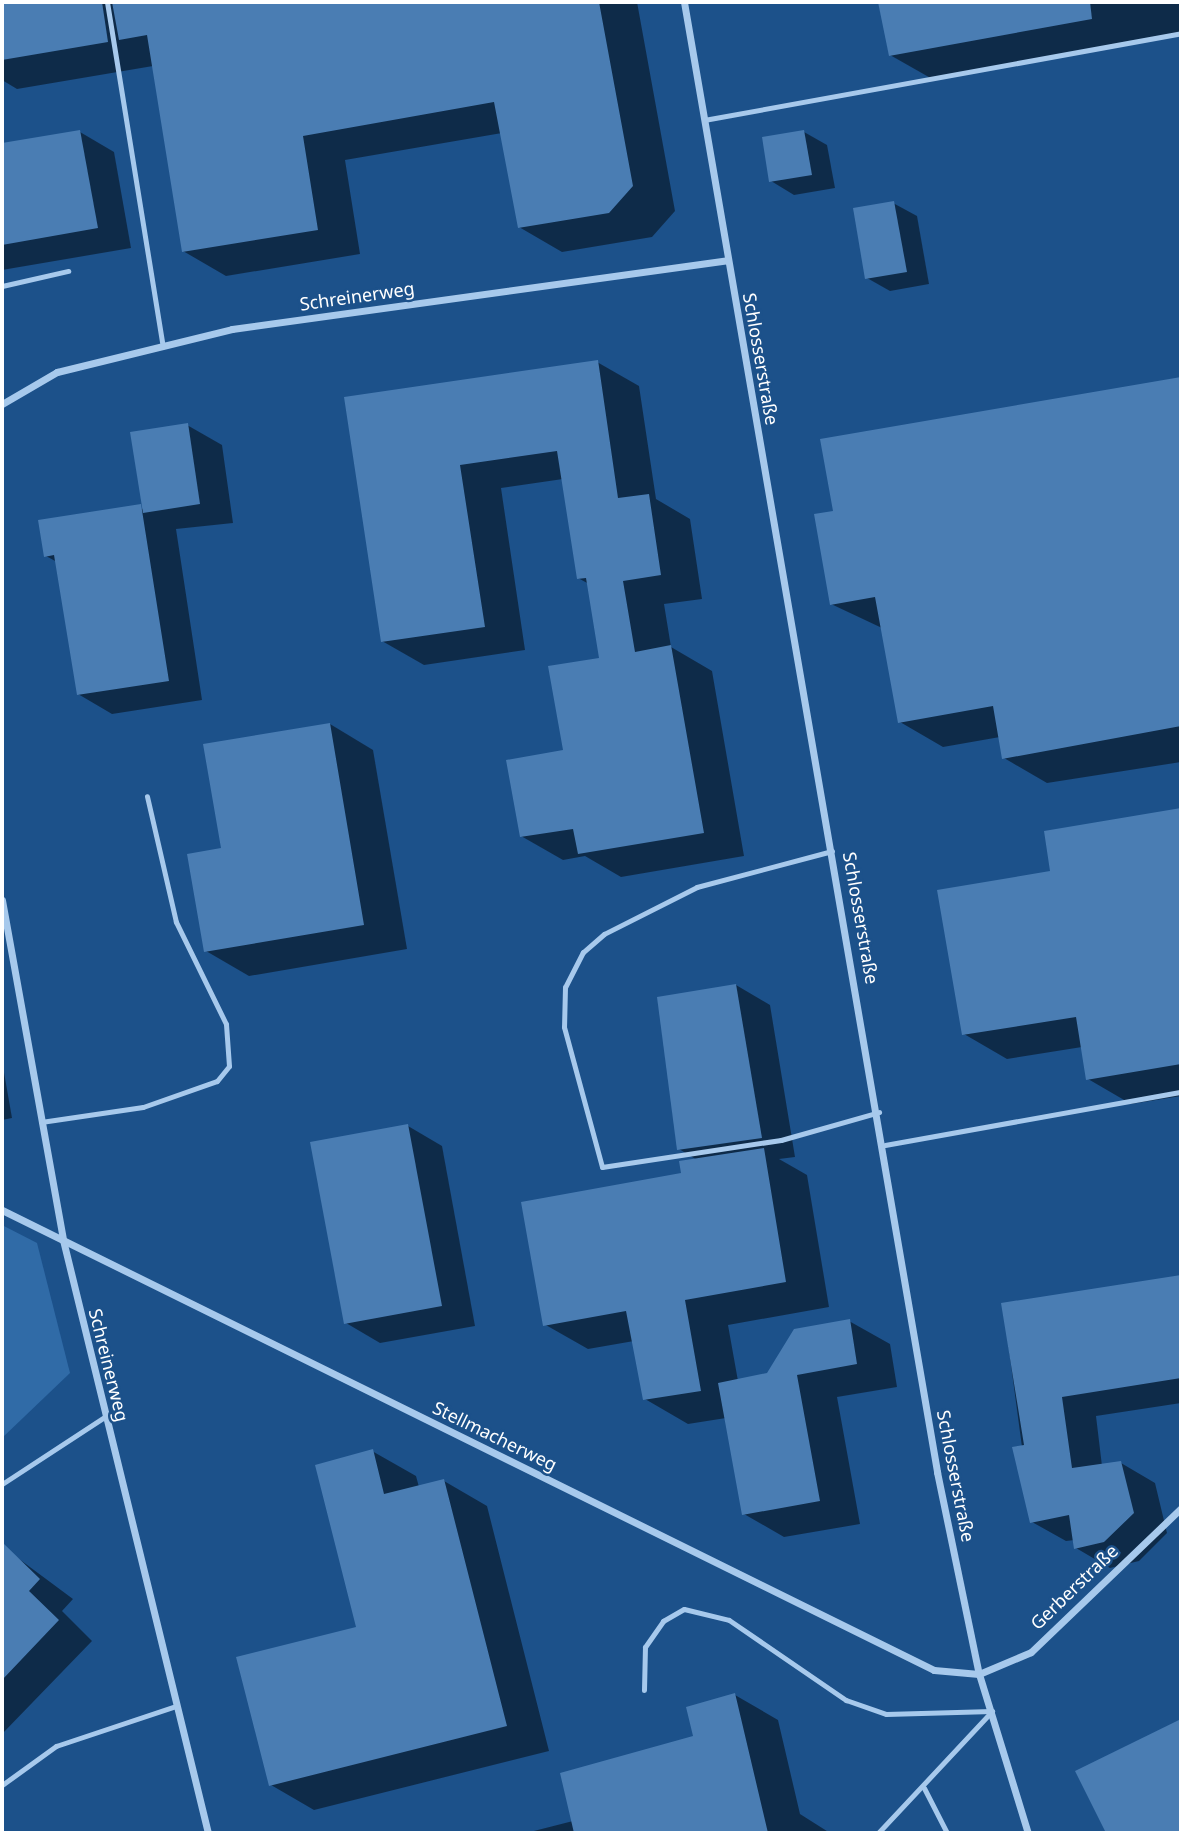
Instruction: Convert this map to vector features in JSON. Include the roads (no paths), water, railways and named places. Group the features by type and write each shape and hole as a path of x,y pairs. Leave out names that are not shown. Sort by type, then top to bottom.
{"street":[{"name":"Schlosserstraße","path":"684,2 727,260 885,1145 937,1472 979,1674 1028,1833"},
{"name":"Schreinerweg","path":"2,402 57,372 232,329 727,260"},
{"name":"Schreinerweg","path":"2,900 63,1240 208,1833"},
{"name":"Stellmacherweg","path":"2,1210 934,1670 979,1674"},
{"name":"Gerberstraße","path":"979,1674 1031,1652 1181,1508"}],"lane":[{"path":"107,2 163,346"},
{"path":"704,120 1181,33"},
{"path":"2,286 68,271"},
{"path":"41,1122 143,1107 217,1081 229,1066 226,1024 176,922 147,796"},
{"path":"833,851 697,887 604,934 583,952 565,986 564,1027 602,1167 781,1140 879,1112"},
{"path":"885,1145 1181,1092"},
{"path":"2,1484 106,1416"},
{"path":"644,1690 645,1647 663,1621 684,1609 729,1620 846,1700 886,1714 992,1711"},
{"path":"2,1785 56,1746 176,1706"},
{"path":"878,1833 924,1788 992,1711"},
{"path":"924,1788 947,1833"}]}
